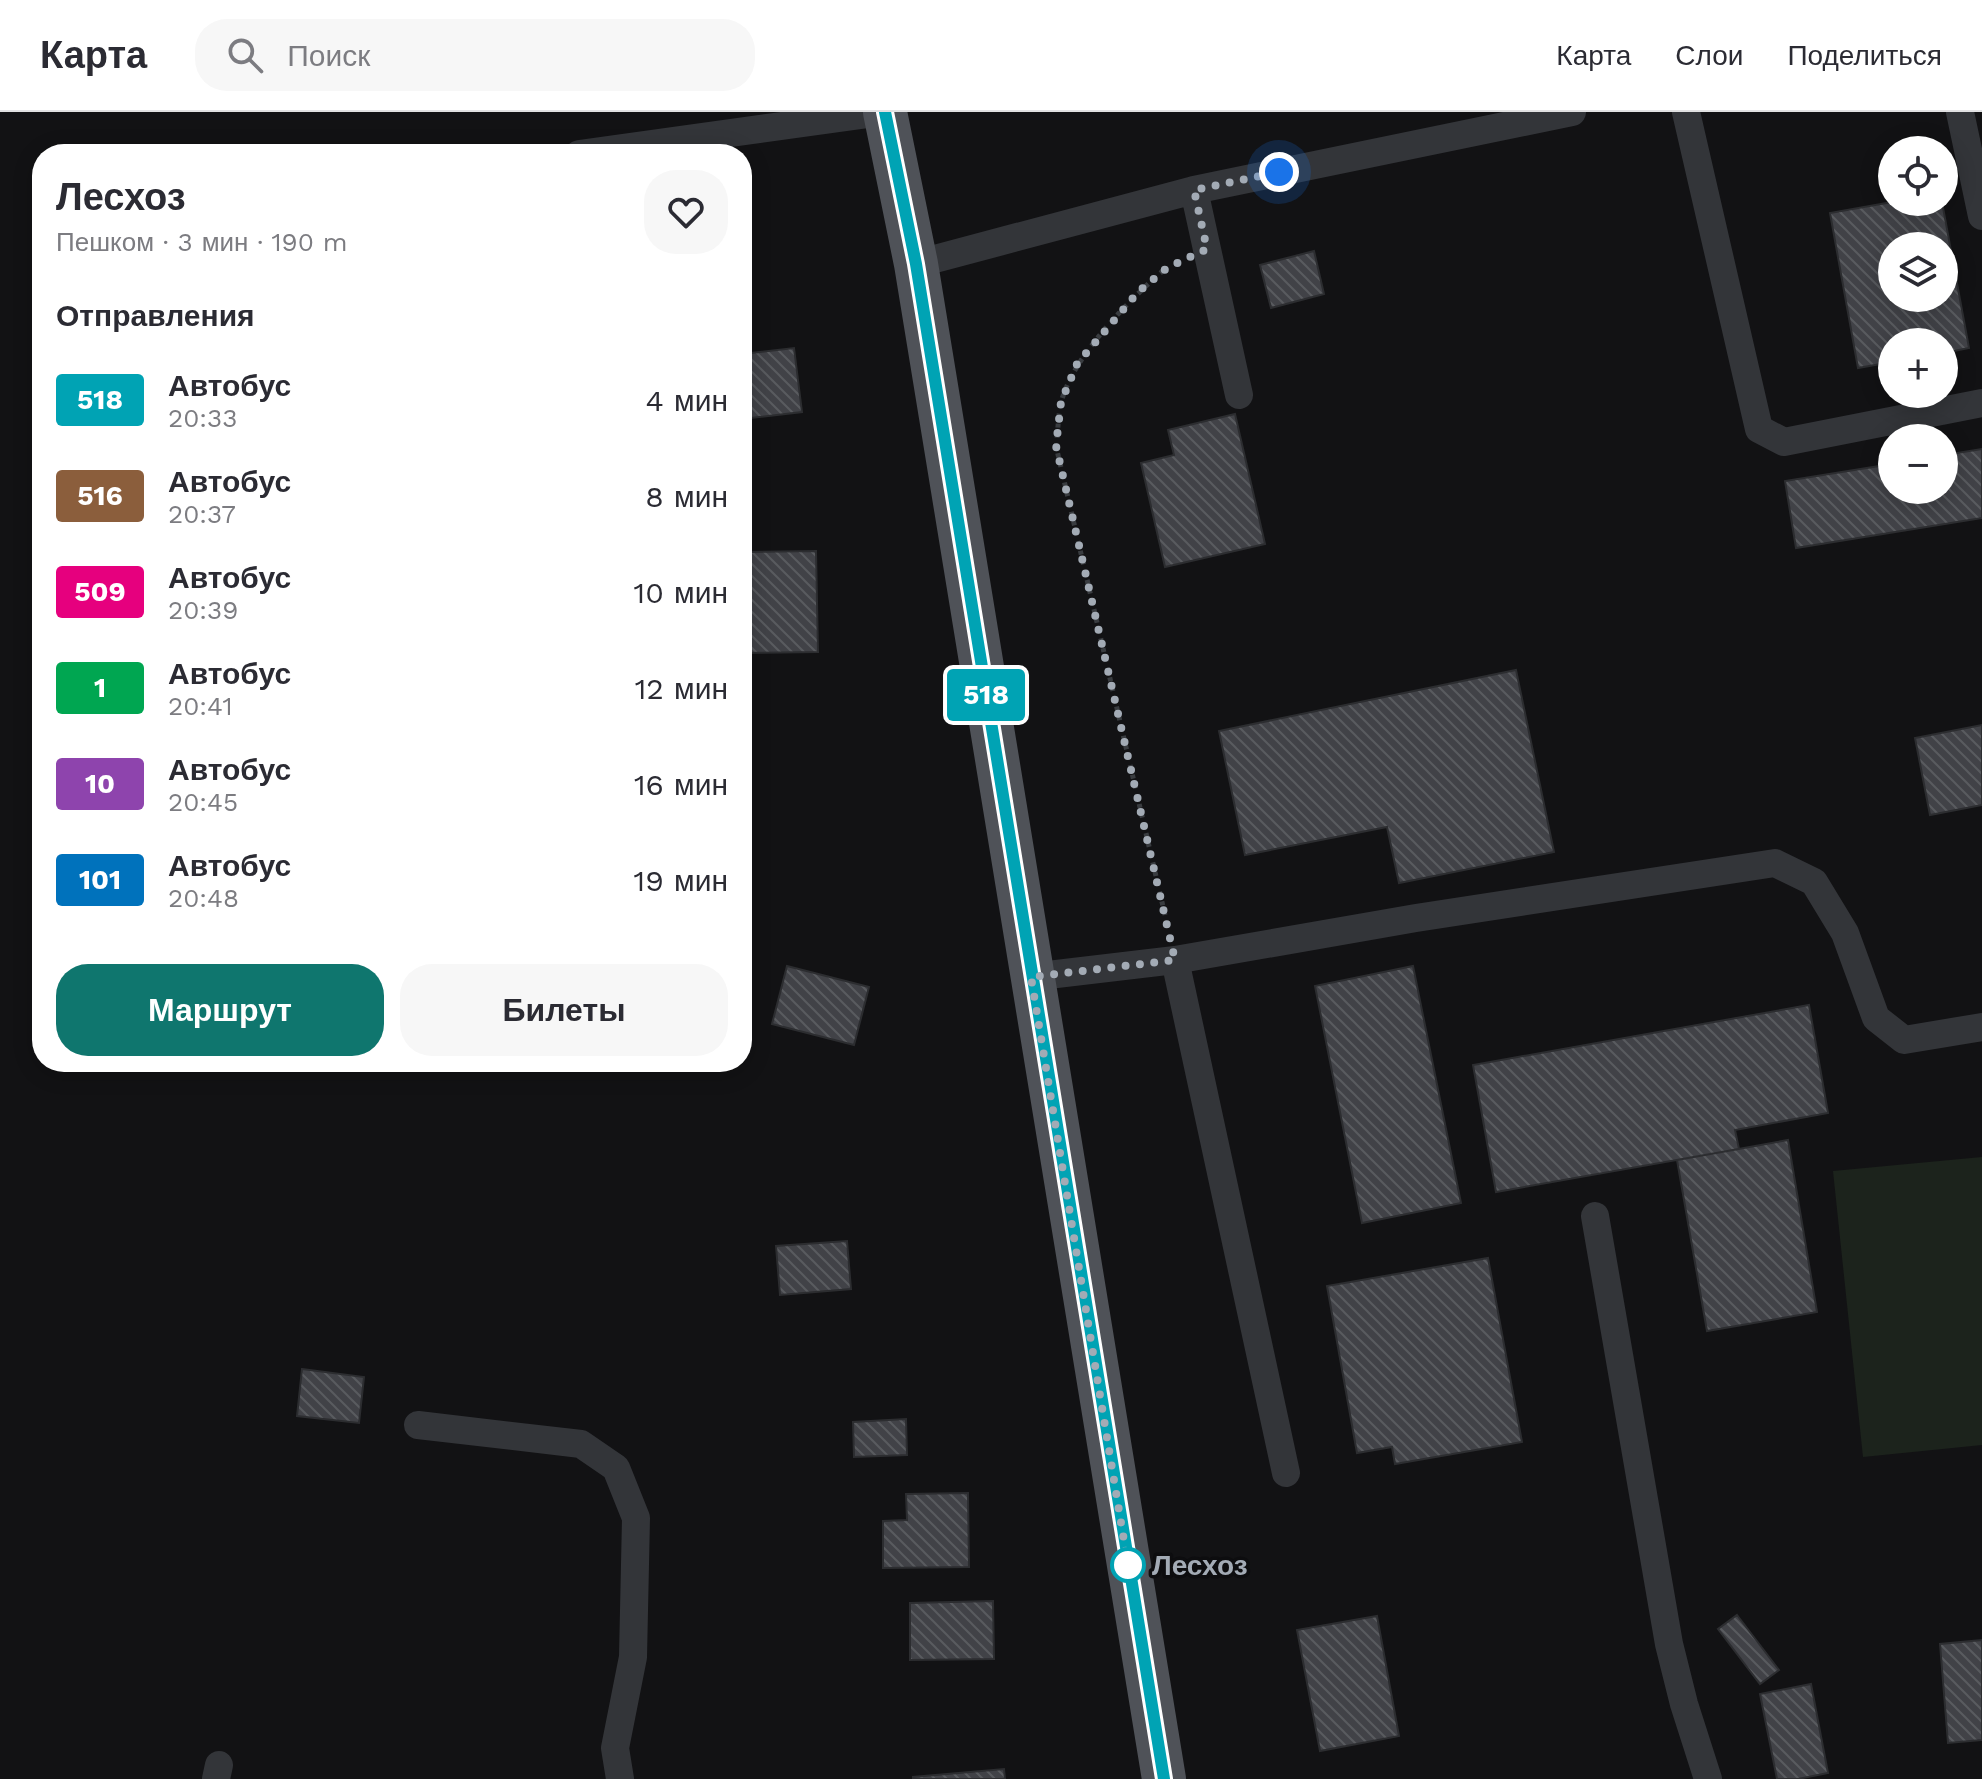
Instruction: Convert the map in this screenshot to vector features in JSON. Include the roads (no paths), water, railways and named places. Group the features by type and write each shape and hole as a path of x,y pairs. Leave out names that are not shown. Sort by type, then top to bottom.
{"main road":[{"path":"884,112 916,264 1164,1779"}],"lane":[{"path":"652,144 884,112"},
{"path":"916,264 1194,190 1572,112"},
{"path":"1686,112 1759,429 1784,442 1982,403"},
{"path":"1960,112 1982,216"},
{"path":"1194,190 1239,395"},
{"path":"1031,977 1175,960 1446,913 1775,863 1814,882 1845,933 1876,1018 1904,1040 1982,1027"},
{"path":"1175,960 1286,1473"},
{"path":"1595,1216 1669,1644 1708,1779"},
{"path":"418,1425 581,1444 616,1468 636,1518 633,1657 615,1748 620,1779"}],"place":[{"name":"Лесхоз","path":"1128,1565"}]}
